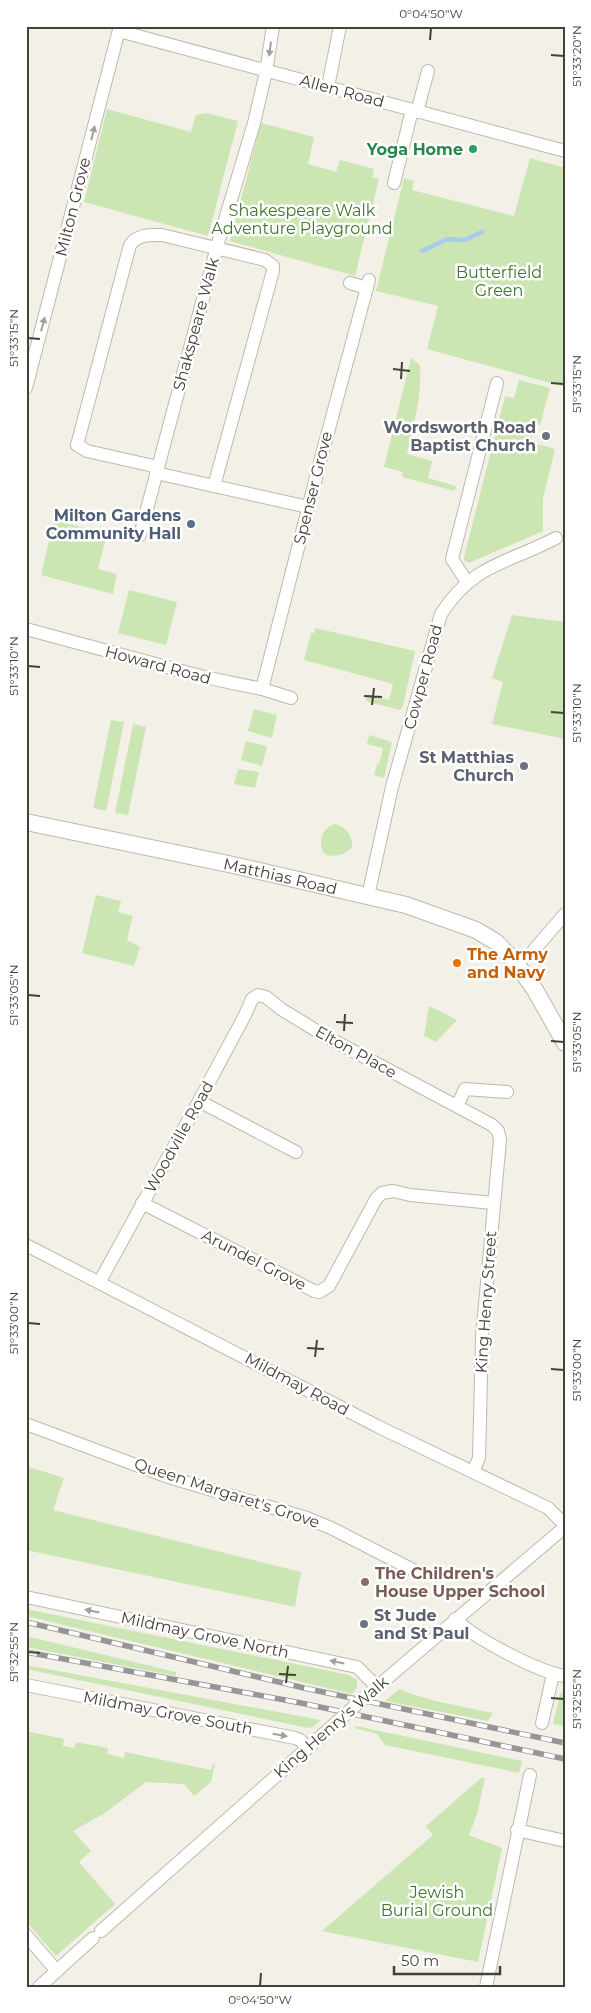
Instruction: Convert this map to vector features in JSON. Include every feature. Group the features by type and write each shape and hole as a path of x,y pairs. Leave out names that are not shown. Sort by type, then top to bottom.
{"street":[{"name":"Shakspeare Walk","path":"140,535 216,249 254,123 266,72 273,26"},
{"path":"328,87 340,26"},
{"name":"Allen Road","path":"119,29 266,72 565,151"},
{"name":"Milton Grove","path":"26,388 119,29"},
{"path":"394,183 414,111 428,71"},
{"path":"214,486 273,271 272,266 265,260 162,235 139,237 130,245 77,445 87,451 214,486 308,507"},
{"name":"Spenser Grove","path":"262,690 308,507 368,284 350,283"},
{"path":"467,582 452,559 497,383"},
{"name":"Cowper Road","path":"368,896 392,787 437,623 449,602 467,582 484,570 556,538"},
{"name":"Howard Road","path":"26,629 204,678 291,698"},
{"name":"Matthias Road","path":"26,822 211,860 368,896 413,907 476,930 496,942 519,967 563,1034"},
{"path":"534,950 565,914"},
{"name":"Woodville Road","path":"100,1281 199,1101 252,999 258,995"},
{"name":"Elton Place","path":"258,995 266,997 281,1009 325,1036 492,1125 498,1131"},
{"path":"457,1106 465,1089 507,1092"},
{"path":"199,1101 296,1152"},
{"name":"King Henry Street","path":"473,1472 478,1458 482,1344 500,1140 498,1131"},
{"name":"Arundel Grove","path":"142,1203 319,1292 328,1286 376,1199 382,1193 393,1191 410,1195 493,1203"},
{"name":"Mildmay Road","path":"26,1245 100,1281 379,1427 548,1508 565,1526"},
{"name":"Queen Margaret's Grove","path":"26,1424 168,1477 307,1518 331,1528 422,1574"},
{"name":"King Henry's Walk","path":"39,1987 307,1747 565,1526"},
{"name":"Mildmay Grove North","path":"26,1597 357,1667 376,1687"},
{"path":"455,1619 472,1633 559,1675 542,1723"},
{"name":"Mildmay Grove South","path":"26,1684 295,1738 307,1747"},
{"path":"486,1987 517,1830 530,1775"},
{"path":"517,1830 565,1841"},
{"path":"26,1935 56,1970"}],"green space":[{"path":"107,109 191,132 196,115 206,113 238,121 208,236 84,202"},
{"name":"Shakespeare Walk Adventure Playground","path":"261,123 314,137 308,164 336,172 340,160 374,169 372,177 379,179 355,276 230,241"},
{"name":"Butterfield Green","path":"530,158 565,168 565,387 427,349 438,306 376,291 404,178 414,181 412,190 514,216"},
{"path":"411,358 420,365 420,388 407,454 432,461 428,478 456,486 455,491 402,477 403,472 384,467"},
{"path":"519,380 550,388 540,425 535,424 531,442 555,449 543,498 543,531 469,563 464,560 464,557 505,396 514,398"},
{"path":"54,520 107,534 98,569 117,574 113,594 41,575"},
{"path":"129,590 177,602 166,645 118,633"},
{"path":"512,615 565,622 565,739 492,724 503,682 492,678"},
{"path":"315,628 415,651 403,706 400,710 366,700 367,694 389,700 393,684 304,660 311,633 314,633"},
{"path":"254,709 277,715 272,738 248,731"},
{"path":"111,720 124,722 106,811 93,808"},
{"path":"133,724 146,727 128,815 115,813"},
{"path":"369,735 392,742 384,778 374,775 383,748 367,744"},
{"path":"246,741 267,746 262,766 241,760"},
{"path":"238,769 259,772 255,788 234,784"},
{"path":"336,824 348,832 352,847 341,855 326,855 321,846 322,836 327,828"},
{"path":"96,895 121,901 118,912 133,916 127,940 140,947 134,966 82,953"},
{"path":"429,1006 457,1020 436,1042 424,1036"},
{"path":"26,1466 64,1478 53,1510 301,1572 295,1607 26,1550"},
{"path":"26,1609 349,1675 357,1680 357,1688 352,1694 26,1616"},
{"path":"26,1636 176,1672 176,1676 26,1647"},
{"path":"26,1665 321,1720 313,1727 308,1728 26,1669"},
{"path":"399,1689 434,1700 493,1713 488,1721 385,1701"},
{"path":"565,1690 565,1726 553,1724 560,1694"},
{"path":"356,1726 522,1761 519,1773 385,1745 377,1734 355,1728"},
{"path":"26,1731 64,1739 63,1746 74,1748 76,1742 108,1748 107,1754 124,1758 125,1752 211,1770 213,1764 215,1764 211,1782 194,1796 184,1784 146,1782 105,1813 73,1831 91,1851 79,1862 115,1904 56,1956 26,1921"},
{"name":"Jewish Burial Ground","path":"481,1778 485,1778 477,1814 469,1835 502,1848 478,1962 322,1931 433,1835 426,1826"}],"waterway":[{"path":"422,251 448,239 465,240 482,232"}],"railway":[{"path":"26,1622 304,1688 565,1743"},
{"path":"26,1652 301,1703 565,1759"}],"place":[{"name":"Yoga Home","path":"473,149"},
{"name":"Wordsworth Road Baptist Church","path":"546,436"},
{"name":"Milton Gardens Community Hall","path":"191,524"},
{"name":"St Matthias Church","path":"524,766"},
{"name":"The Army and Navy","path":"457,963"},
{"name":"The Children's House Upper School","path":"365,1582"},
{"name":"St Jude and St Paul","path":"364,1624"}]}
